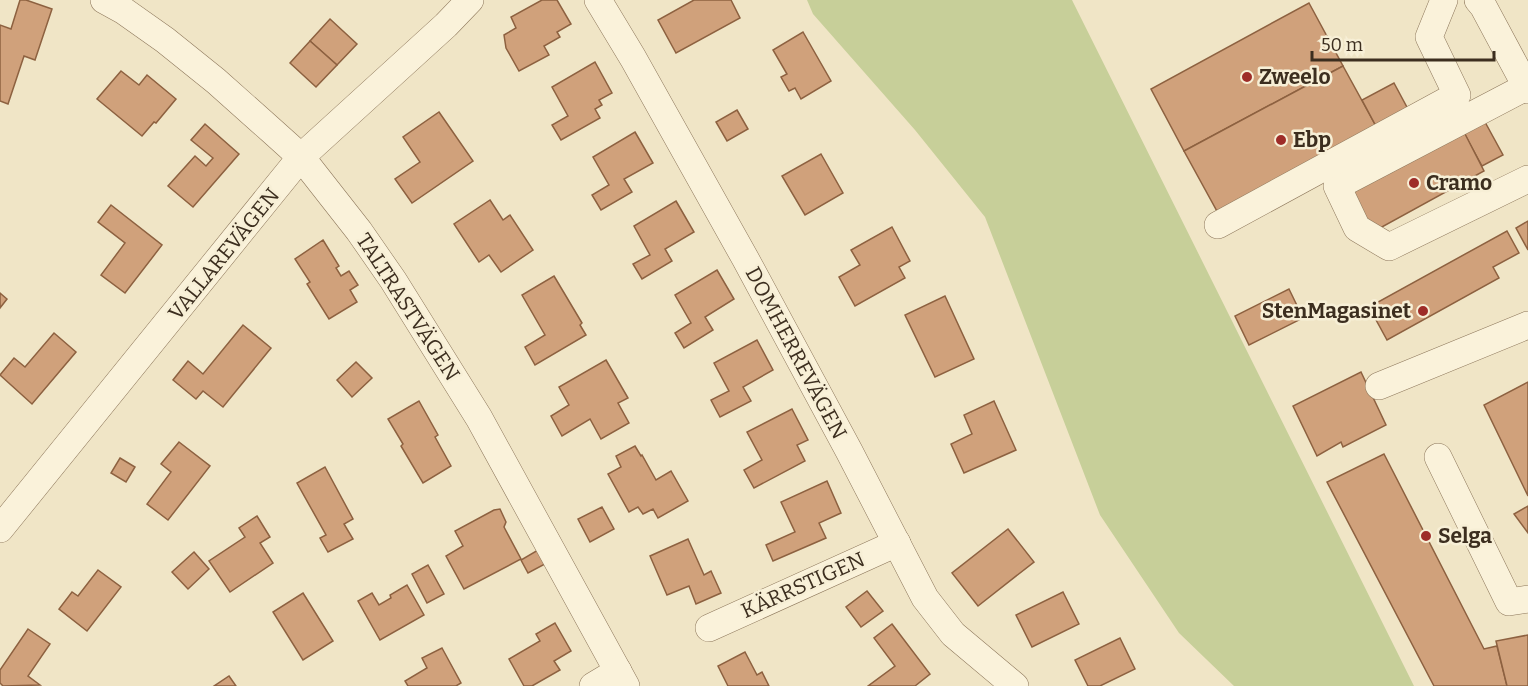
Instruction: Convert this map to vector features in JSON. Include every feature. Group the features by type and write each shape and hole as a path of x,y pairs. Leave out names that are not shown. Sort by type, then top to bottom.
{"street":[{"name":"TALTRASTVÄGEN","path":"104,0 124,11 174,47 216,81 301,158 370,247 455,379 622,679"},
{"name":"VALLAREVÄGEN","path":"0,529 301,158 446,25 470,0"},
{"name":"DOMHERREVÄGEN","path":"598,0 745,258 925,598 953,634 1016,686"},
{"path":"1218,225 1457,96 1429,37 1444,0"},
{"path":"1478,0 1527,89 1337,186 1357,228 1389,247 1528,179"},
{"path":"1379,386 1528,325"},
{"path":"1438,457 1509,602 1528,599"},
{"name":"KÄRRSTIGEN","path":"709,628 897,543"},
{"path":"593,686 622,679"}],"green space":[{"path":"807,0 1072,0 1414,686 1234,686 1179,633 1100,515 985,217 915,130 813,14"}],"building":[{"path":"20,0 52,9 35,60 24,56 8,104 0,101 0,25 11,29"},
{"path":"542,0 557,0 571,24 557,32 560,37 544,46 549,55 519,71 506,48 504,35 516,28 511,17"},
{"path":"694,0 731,0 740,18 676,53 658,20"},
{"name":"Zweelo","path":"1309,3 1343,66 1184,151 1151,89"},
{"path":"330,19 357,44 337,65 310,41"},
{"path":"803,32 831,81 801,99 795,88 789,91 781,77 787,74 773,50"},
{"path":"310,41 337,65 316,87 290,63"},
{"path":"595,62 612,93 599,100 602,105 595,109 600,118 561,140 552,125 568,116 552,87"},
{"name":"Ebp","path":"1343,66 1377,128 1218,213 1184,151"},
{"path":"121,71 139,85 147,75 176,99 142,136 97,99"},
{"path":"1394,83 1409,111 1377,128 1362,100"},
{"path":"737,110 748,129 727,141 716,122"},
{"path":"439,112 473,161 412,203 395,179 420,162 403,137"},
{"path":"1485,122 1503,155 1482,166 1464,133"},
{"path":"205,124 239,154 193,207 168,186 195,156 206,166 213,158 191,140"},
{"name":"Cramo","path":"1463,130 1484,171 1371,233 1348,191"},
{"path":"635,132 653,163 624,179 632,192 601,210 592,195 609,185 593,157"},
{"path":"821,154 843,193 805,215 782,176"},
{"path":"490,200 503,220 510,215 533,250 501,272 489,255 479,262 454,224"},
{"path":"676,201 694,232 665,249 672,261 642,279 633,264 650,255 634,226"},
{"path":"111,205 162,245 125,293 101,275 125,243 98,222"},
{"path":"1528,221 1528,250 1516,228"},
{"path":"892,227 910,261 899,267 905,278 855,306 839,277 860,265 851,250"},
{"path":"1507,231 1519,253 1493,267 1499,278 1387,340 1369,307"},
{"path":"323,240 339,266 336,268 341,276 349,271 358,285 350,290 357,302 329,319 307,284 310,282 295,259"},
{"path":"717,270 734,299 705,317 713,330 684,348 675,333 691,323 675,295"},
{"path":"554,276 582,323 580,325 586,335 535,365 525,347 545,335 522,295"},
{"path":"1289,289 1303,318 1249,345 1235,316"},
{"path":"0,293 7,299 0,308"},
{"path":"945,296 974,359 935,377 905,315"},
{"path":"243,325 271,348 223,407 203,391 196,399 173,380 188,361 203,374"},
{"path":"54,333 76,352 32,404 0,375 14,358 25,367"},
{"path":"757,340 773,370 743,387 751,401 720,417 711,400 729,391 714,363"},
{"path":"606,360 628,398 618,403 629,423 601,439 590,419 562,436 551,416 569,405 559,387"},
{"path":"356,362 372,378 352,397 337,380"},
{"path":"1361,372 1386,425 1343,447 1341,442 1317,456 1293,406"},
{"path":"1528,382 1528,496 1484,405"},
{"path":"419,401 438,435 435,437 451,466 423,483 388,419"},
{"path":"994,401 1016,450 964,473 951,444 972,434 964,415"},
{"path":"792,409 808,440 797,445 805,461 754,488 744,470 762,460 747,432"},
{"path":"179,442 210,466 168,520 147,504 171,472 161,464"},
{"path":"635,446 656,480 671,471 688,501 658,518 653,509 643,514 638,507 629,512 608,474 621,467 616,456"},
{"path":"1384,454 1484,649 1497,646 1507,686 1434,686 1327,482"},
{"path":"120,458 135,467 126,482 111,473"},
{"path":"325,467 353,519 344,524 353,539 328,552 320,538 326,535 297,483"},
{"path":"827,481 841,513 819,523 826,538 773,561 766,545 795,532 781,502"},
{"path":"1528,506 1528,533 1514,514"},
{"path":"602,507 614,529 590,542 578,519"},
{"path":"500,509 506,522 504,527 521,559 464,589 446,556 463,546 455,531"},
{"path":"257,516 270,537 260,543 273,563 230,592 209,561 245,537 239,528"},
{"path":"1008,529 1034,562 978,606 952,573"},
{"path":"688,539 704,575 711,571 721,593 696,604 689,586 667,595 650,556"},
{"path":"538,550 545,564 528,573 521,560"},
{"path":"194,552 209,569 188,589 172,572"},
{"path":"428,565 444,594 427,603 412,574"},
{"path":"98,570 121,587 87,631 59,609 72,592 78,596"},
{"path":"407,585 424,615 380,640 358,601 372,593 379,605"},
{"path":"867,591 883,611 861,627 846,607"},
{"path":"1063,592 1079,624 1032,647 1016,615"},
{"path":"303,593 333,641 303,660 273,612"},
{"path":"555,623 571,651 554,661 560,670 532,686 524,686 509,659 540,641 536,634"},
{"path":"892,624 930,674 915,686 868,686 895,666 874,638"},
{"path":"28,629 50,644 28,676 40,685 3,686 0,683 0,670"},
{"path":"1528,635 1528,686 1507,686 1496,641"},
{"path":"1120,638 1135,669 1100,686 1088,686 1075,660"},
{"path":"442,648 461,683 456,686 408,686 405,681 427,668 422,658"},
{"path":"745,652 757,675 762,672 769,686 728,686 718,666"},
{"path":"229,676 236,686 214,686"}],"place":[{"name":"Zweelo","path":"1247,77"},
{"name":"Ebp","path":"1281,140"},
{"name":"Cramo","path":"1414,183"},
{"name":"StenMagasinet","path":"1423,311"},
{"name":"Selga","path":"1426,536"}]}
